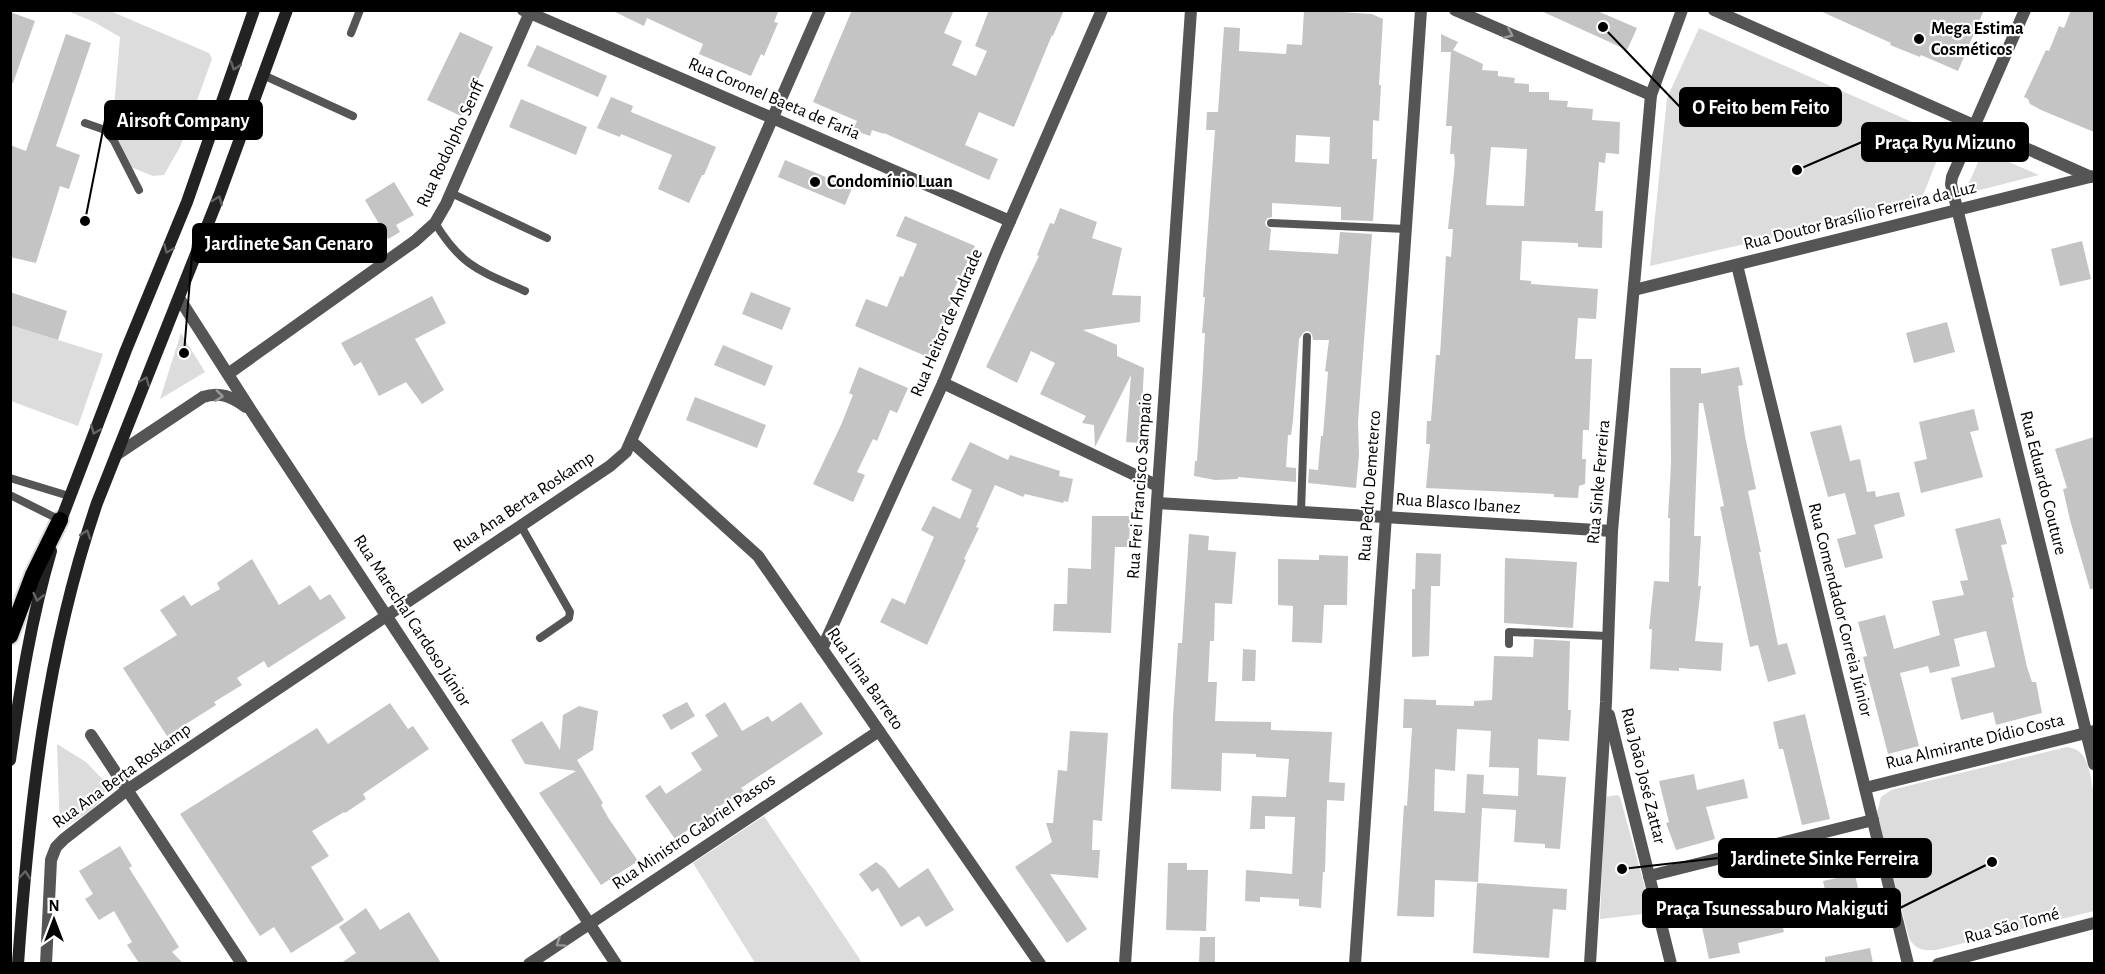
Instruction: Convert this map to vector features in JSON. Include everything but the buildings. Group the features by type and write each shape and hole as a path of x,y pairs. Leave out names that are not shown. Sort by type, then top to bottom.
{"highway":[{"path":"10,636 30,583 60,520"}],"main road":[{"path":"10,760 34,615 60,520 187,202 254,10"},
{"path":"18,963 34,787 51,672 82,545 219,196 287,10"}],"street":[{"name":"Rua Ana Berta Roskamp","path":"46,963 51,860 56,847 64,839 127,790 610,466 626,452 820,10"},
{"name":"Rua Heitor de Andrade","path":"822,649 943,383 1010,221 1102,10"},
{"name":"Rua Frei Francisco Sampaio","path":"1125,963 1191,10"},
{"name":"Rua Pedro Demeterco","path":"1355,963 1421,10"},
{"path":"1455,10 1651,95"},
{"name":"Rua Sinke Ferreira","path":"1590,963 1606,702 1612,531 1651,95 1682,10"},
{"path":"1714,10 2092,176"},
{"name":"Rua Eduardo Couture","path":"2025,10 1952,177 1951,184 1956,211 2091,732 2094,764"},
{"name":"Rua Coronel Baeta de Faria","path":"528,12 1010,221"},
{"name":"Rua Rodolpho Senff","path":"228,374 416,241 435,223 451,194 528,12"},
{"name":"Rua Doutor Brasílio Ferreira da Luz","path":"1634,290 2092,176"},
{"name":"Rua Comendador Correia Júnior","path":"1737,265 1908,963"},
{"name":"Rua Marechal Cardoso Júnior","path":"179,298 616,963"},
{"path":"943,383 1158,486"},
{"path":"116,455 210,394 227,396 252,412"},
{"name":"Rua Lima Barreto","path":"632,441 758,556 1040,963"},
{"name":"Rua Blasco Ibanez","path":"1157,503 1612,531"},
{"name":"Rua João José Zattar","path":"1606,702 1671,963"},
{"name":"Rua Ministro Gabriel Passos","path":"529,963 879,731"},
{"name":"Rua Almirante Dídio Costa","path":"1865,788 2091,732"},
{"path":"91,735 242,963"},
{"path":"1649,876 1873,820"},
{"name":"Rua São Tomé","path":"1938,963 2094,923"}],"lane":[{"path":"351,33 360,10"},
{"path":"263,75 353,116"},
{"path":"85,123 105,130 114,141 139,190"},
{"path":"451,194 547,238"},
{"path":"435,223 462,259 474,269 525,291"},
{"path":"1270,223 1406,229"},
{"path":"1301,512 1307,337"},
{"path":"10,478 69,496"},
{"path":"10,495 60,520"},
{"path":"521,526 570,612 568,618 540,638"},
{"path":"1509,644 1509,632 1608,636"}],"shaded area":[{"path":"68,11 110,11 209,53 212,59 180,147 164,175 153,176 129,166 112,131 120,37"},
{"path":"1699,28 1946,137 1920,203 1650,266 1667,98"},
{"path":"1983,151 2039,175 1964,194"},
{"path":"10,325 103,354 78,426 11,401"},
{"path":"181,333 205,372 160,399"},
{"path":"57,744 86,762 108,785 106,793 96,806 60,830"},
{"path":"2067,747 2078,750 2085,759 2093,791 2096,833 2094,911 1936,950 1924,950 1917,947 1909,938 1877,813 1881,797 1891,790"},
{"path":"1617,795 1620,797 1652,913 1600,919 1605,797"},
{"path":"764,816 861,961 857,963 755,963 693,863"}],"place":[{"name":"O Feito bem Feito","path":"1603,27"},
{"name":"Mega Estima Cosméticos","path":"1919,39"},
{"name":"Praça Ryu Mizuno","path":"1797,170"},
{"name":"Condomínio Luan","path":"815,182"},
{"name":"Airsoft Company","path":"85,221"},
{"name":"Jardinete San Genaro","path":"184,353"},
{"name":"Praça Tsunessaburo Makiguti","path":"1992,862"},
{"name":"Jardinete Sinke Ferreira","path":"1622,869"}]}
